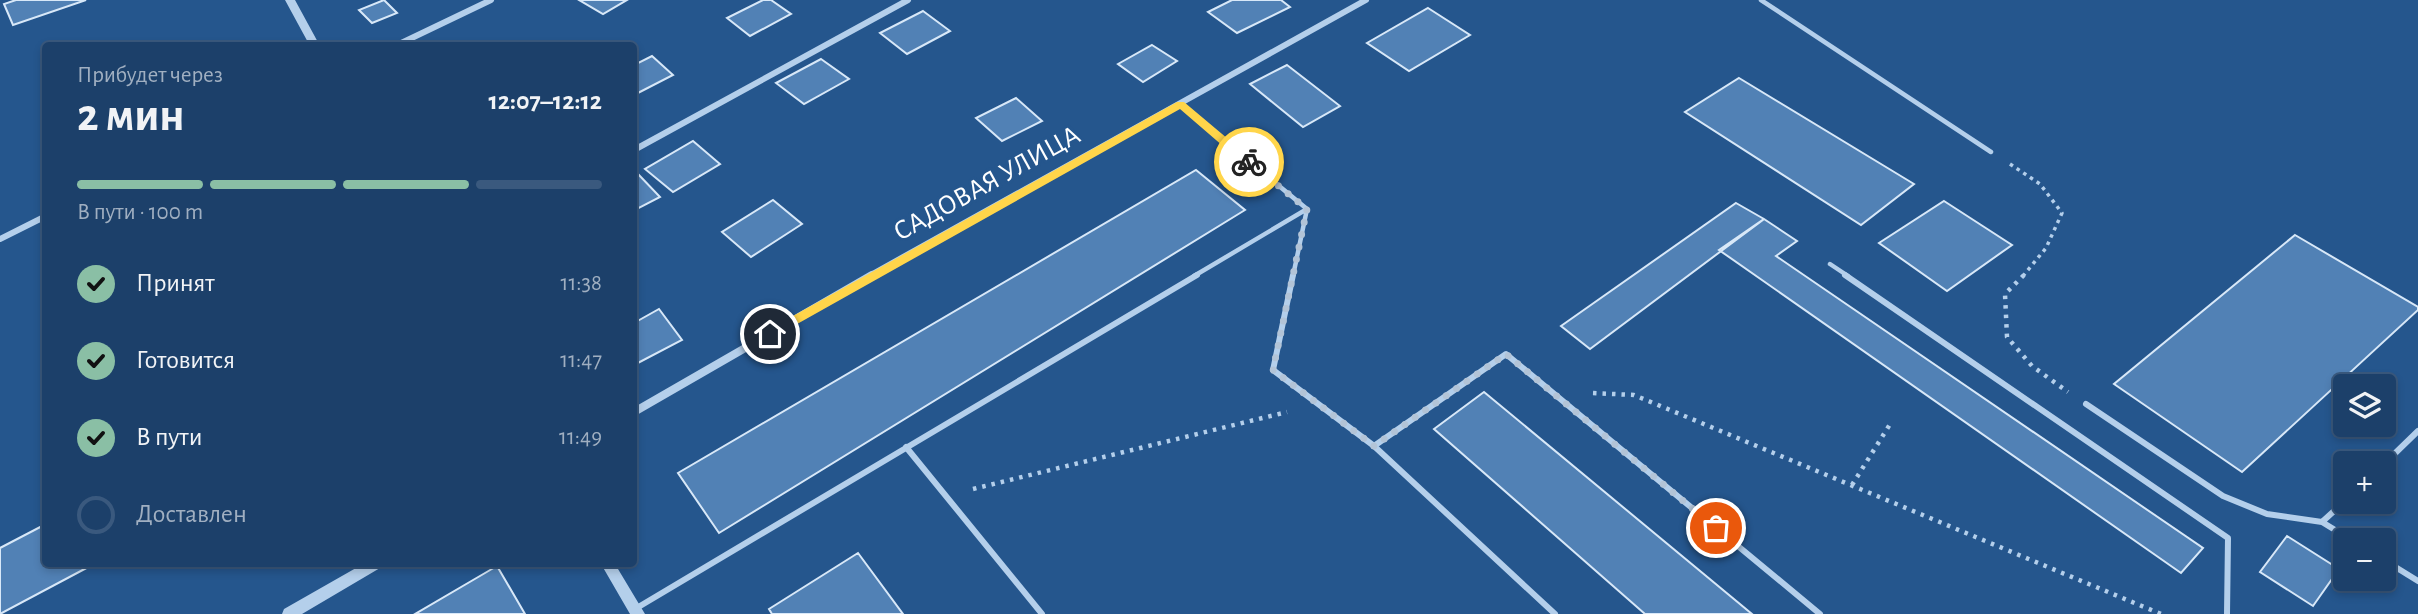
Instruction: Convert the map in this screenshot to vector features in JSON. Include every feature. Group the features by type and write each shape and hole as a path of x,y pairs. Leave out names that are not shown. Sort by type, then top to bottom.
{"street":[{"path":"290,0 313,42"},
{"path":"402,42 491,0"},
{"path":"637,148 908,0"},
{"name":"САДОВАЯ УЛИЦА","path":"637,410 929,243 1366,0"},
{"path":"0,239 42,218"},
{"path":"289,614 370,567"},
{"path":"610,567 637,611"}],"lane":[{"path":"1761,0 1991,152"},
{"path":"1181,104 1307,209"},
{"path":"1307,209 1273,370 1374,446 1555,614"},
{"path":"637,611 906,447 1307,209"},
{"path":"1830,264 2228,538 2227,614"},
{"path":"1374,446 1506,354 1820,614"},
{"path":"2086,404 2222,496 2267,514 2322,522 2333,529"},
{"path":"2396,452 2418,431"},
{"path":"906,447 1042,614"},
{"path":"2322,522 2333,512"},
{"path":"2396,567 2418,581"}],"path":[{"path":"1991,152 2040,184 2062,213 2052,241 2027,273 2005,294 2007,337 2032,366 2086,404"},
{"path":"1550,391 1634,395 2161,614"},
{"path":"946,495 1319,405"},
{"path":"1852,485 1892,421"}],"building":[{"path":"16,0 86,0 13,25 4,4"},
{"path":"384,0 397,13 372,23 359,10"},
{"path":"579,0 627,0 603,14"},
{"path":"763,0 771,0 791,14 750,36 727,18"},
{"path":"1232,0 1281,0 1290,7 1237,33 1208,12"},
{"path":"1428,8 1470,35 1409,71 1367,43"},
{"path":"923,11 950,31 907,54 880,33"},
{"path":"1152,45 1177,61 1143,82 1118,64"},
{"path":"652,56 673,75 637,93 637,64"},
{"path":"821,59 849,79 804,104 776,83"},
{"path":"1287,65 1340,106 1303,127 1250,84"},
{"path":"1739,78 1914,184 1861,225 1685,112"},
{"path":"1016,98 1042,121 1002,141 976,118"},
{"path":"693,141 720,164 673,192 645,169"},
{"path":"1196,170 1245,210 719,533 678,473"},
{"path":"637,175 660,197 637,209"},
{"path":"773,200 802,224 751,257 722,232"},
{"path":"1944,201 2012,245 1947,291 1879,243"},
{"path":"1736,203 1764,219 1590,349 1561,326"},
{"path":"1764,219 1797,241 1776,256 2203,548 2181,573 1719,250"},
{"path":"2295,235 2418,307 2418,310 2348,374 2333,374 2333,388 2242,472 2114,384"},
{"path":"659,309 682,340 637,363 637,321"},
{"path":"1484,392 1752,614 1645,614 1434,429"},
{"path":"42,526 42,567 88,567 0,614 0,548"},
{"path":"2287,536 2333,565 2333,578 2313,606 2260,572"},
{"path":"858,553 903,614 772,614 769,609"},
{"path":"498,567 525,614 415,614"}],"way so far":[{"path":"1249,162 1307,209 1273,370 1374,446 1506,354 1716,528"}],"route":[{"path":"770,334 1181,104 1249,162"}]}
